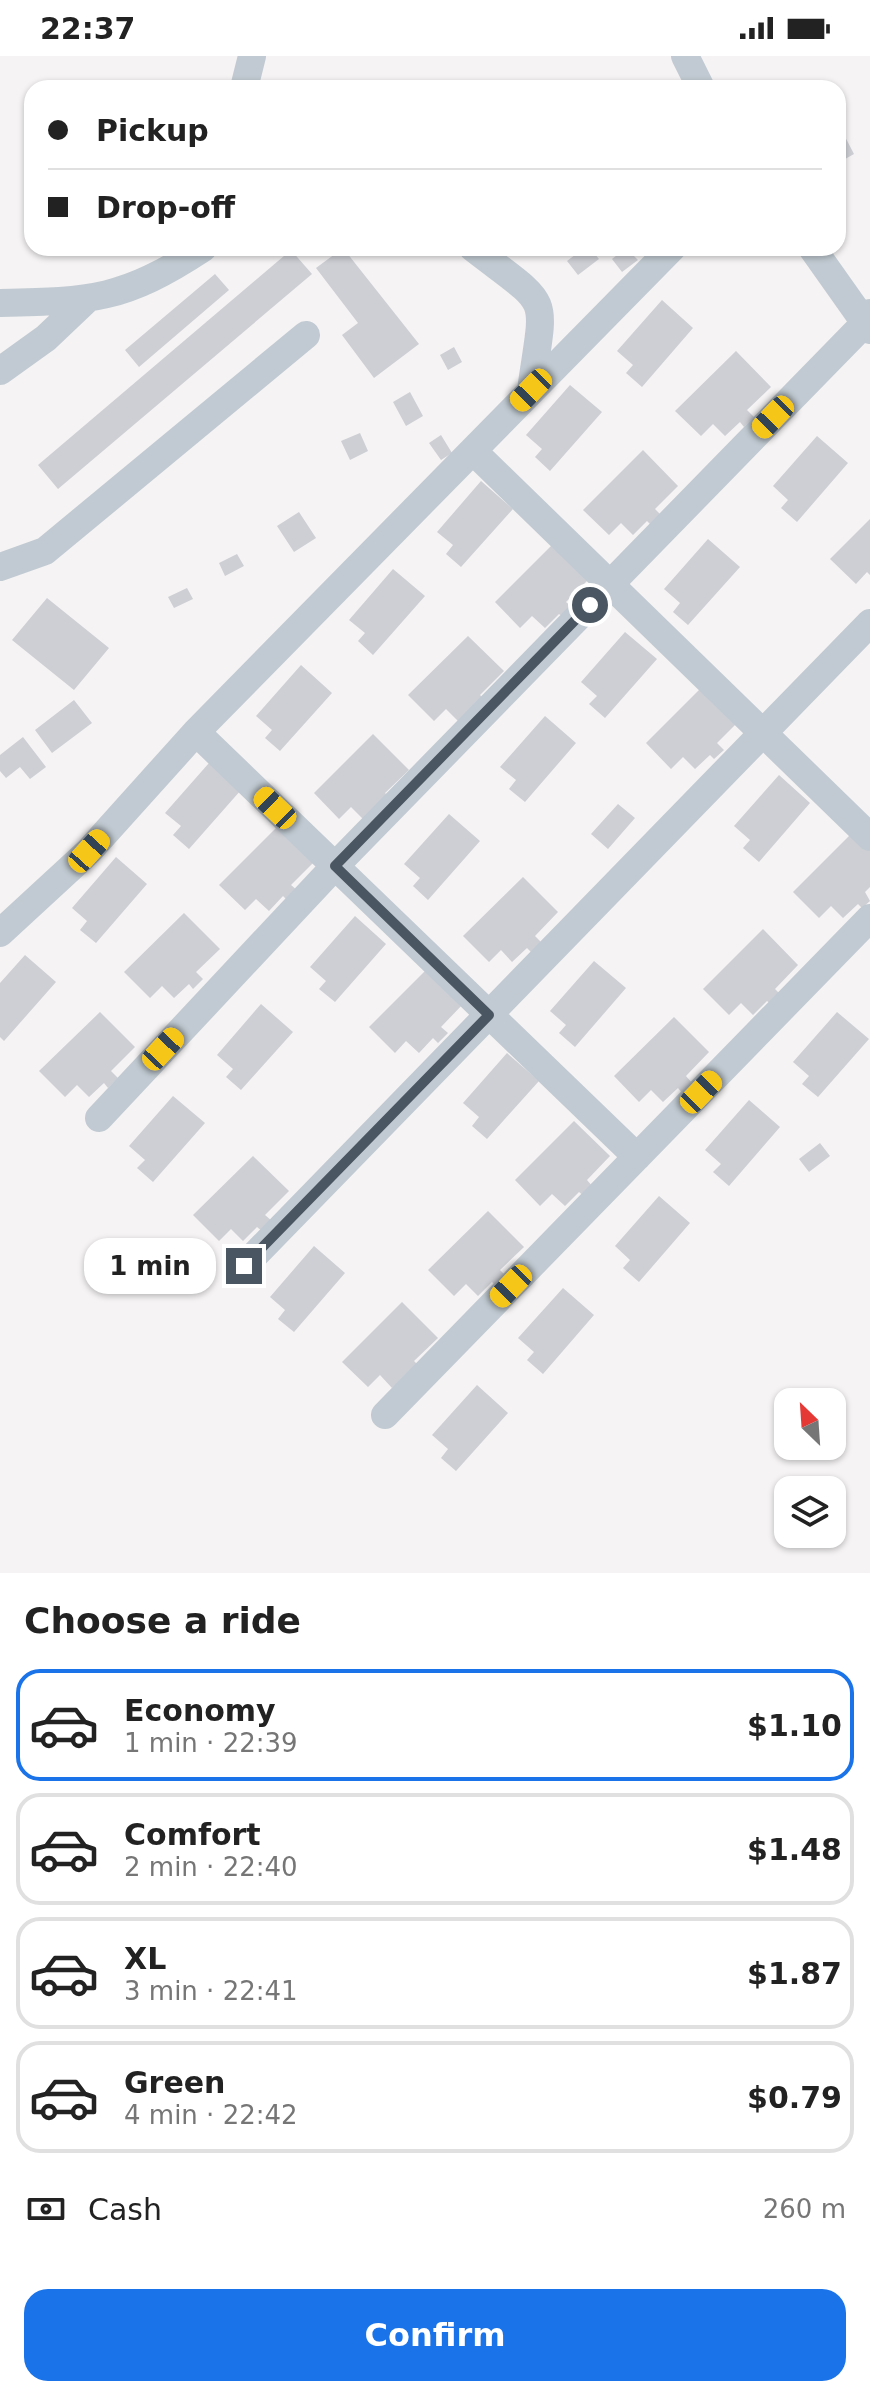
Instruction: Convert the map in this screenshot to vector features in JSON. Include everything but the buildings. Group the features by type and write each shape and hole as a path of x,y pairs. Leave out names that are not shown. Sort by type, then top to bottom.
{"street":[{"path":"246,80 252,56"},
{"path":"685,56 697,80"},
{"path":"0,303 85,301 148,282 187,256"},
{"path":"484,256 524,285 541,309 542,327 531,390"},
{"path":"0,933 89,851 196,732 664,256"},
{"path":"99,1118 335,866 869,322 818,256"},
{"path":"0,371 46,338 85,301"},
{"path":"0,567 45,551 306,335"},
{"path":"473,451 870,837"},
{"path":"244,1266 870,623"},
{"path":"196,732 637,1157"},
{"path":"385,1415 870,918"}],"route":[{"path":"244,1266 489,1015 335,866 590,605"}]}
